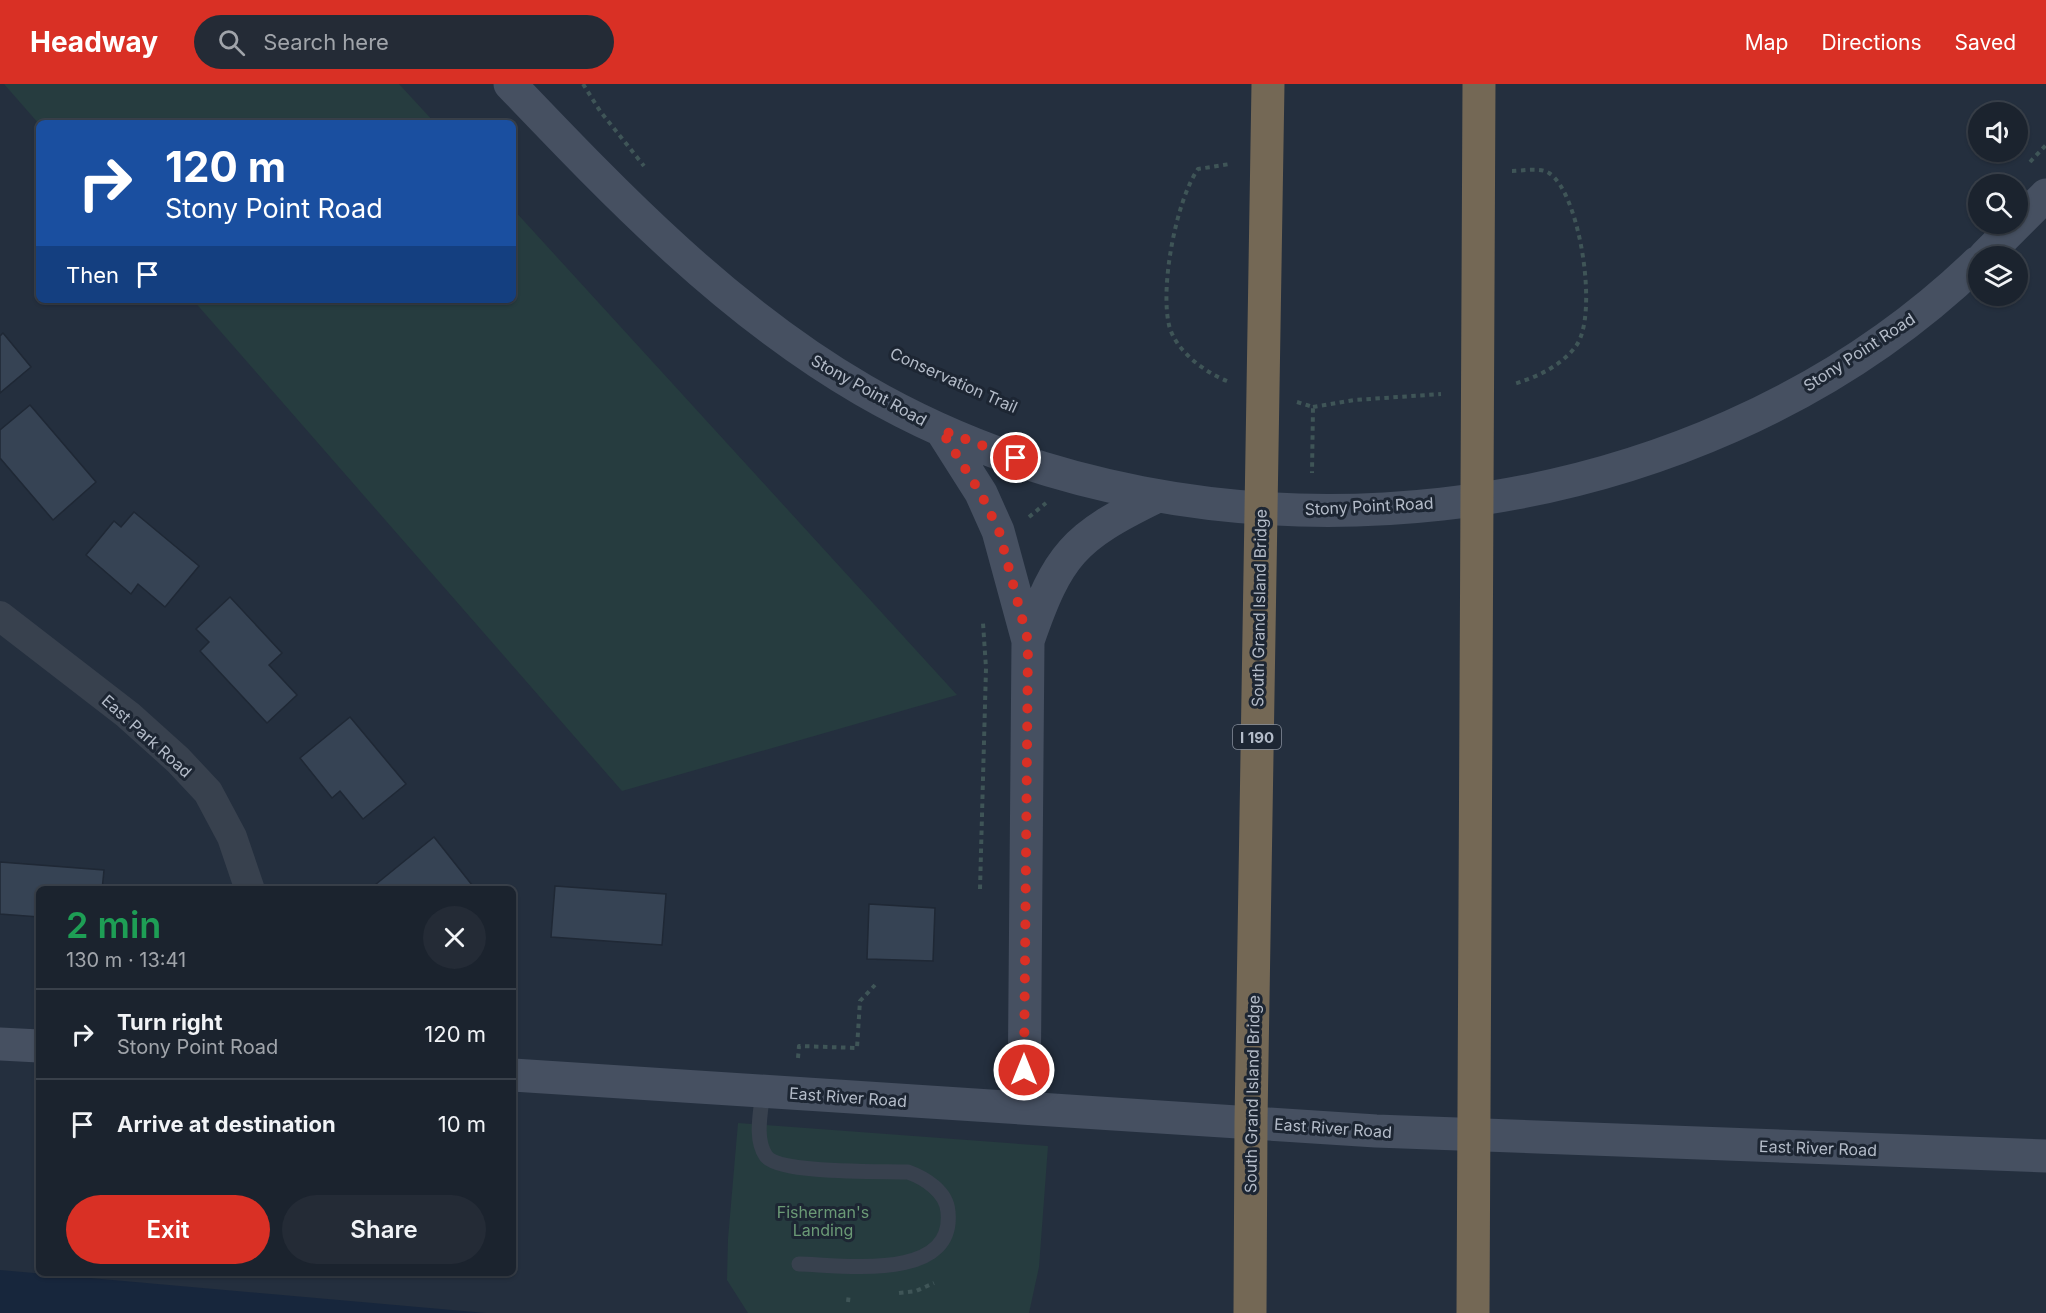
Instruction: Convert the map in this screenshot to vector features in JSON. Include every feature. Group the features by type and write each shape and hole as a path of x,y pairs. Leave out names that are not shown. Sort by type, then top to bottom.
{"highway":[{"name":"South Grand Island Bridge","path":"1250,1313 1268,84"},
{"path":"1473,1313 1479,84"}],"main road":[{"name":"Stony Point Road","path":"510,84 690,264 754,318 813,360 867,392 941,430 1005,455 1156,497 1324,512 1492,498 1576,480 1648,459 1697,440 1791,396 1852,360 1917,314 1968,271"},
{"path":"542,84 620,195"},
{"path":"1994,246 2046,195"},
{"path":"941,430 981,494 999,531 1028,641 1024,1108"},
{"path":"1028,641 1042,599 1073,548 1089,533 1156,497"},
{"path":"0,1044 36,1046"},
{"name":"East River Road","path":"516,1075 1376,1131 2046,1156"}],"street":[{"name":"East Park Road","path":"3,621 128,715 178,760 208,792 232,837 249,886"}],"lane":[{"path":"763,1091 759,1134 766,1156 776,1164 795,1168 908,1172 923,1177 938,1190 948,1209 949,1227 941,1242 916,1261 898,1266 800,1264"}],"path":[{"path":"583,84 600,111 647,170"},
{"path":"1311,477 1322,477"},
{"path":"1024,519 1040,510 1048,498"},
{"path":"980,889 986,668 982,618"},
{"path":"797,1062 799,1046 856,1048 860,1001 875,985"},
{"path":"893,1293 916,1291 936,1281"},
{"path":"848,1302 848,1293 859,1293"}],"green space":[{"path":"4,84 399,84 432,120 36,120"},
{"path":"516,212 957,695 622,791 196,303 516,303"},
{"name":"Fisherman's Landing","path":"738,1123 1048,1146 1039,1267 1029,1313 748,1313 727,1280 728,1239"}],"water":[{"path":"0,1270 36,1273 36,1276 68,1276 486,1313 0,1313"}],"building":[{"path":"3,333 31,367 0,393 0,336"},
{"path":"30,405 96,482 53,520 0,458 0,430"},
{"path":"134,512 199,566 165,607 138,584 131,594 86,555 114,521 121,527"},
{"path":"230,597 282,653 269,665 297,695 267,723 200,651 209,642 196,629"},
{"path":"350,717 406,784 363,819 340,791 332,798 300,758"},
{"path":"434,837 473,886 374,886"},
{"path":"0,862 104,870 102,886 36,886 36,917 0,914"},
{"path":"555,886 666,894 662,945 551,937"},
{"path":"869,904 935,908 933,961 867,959"}],"route":[{"path":"1016,458 941,430 981,494 999,531 1028,641 1024,1070"}]}
